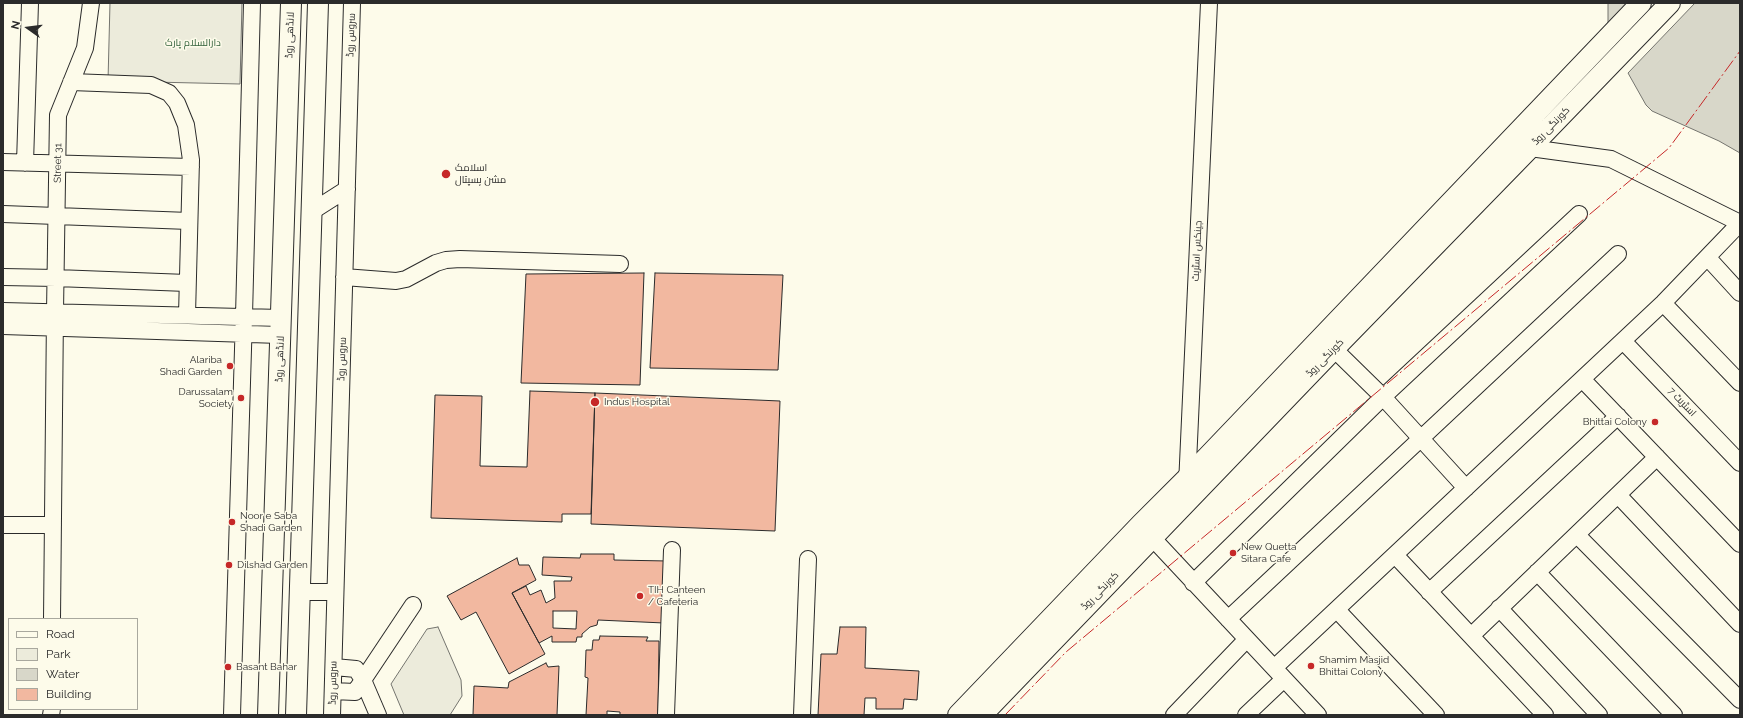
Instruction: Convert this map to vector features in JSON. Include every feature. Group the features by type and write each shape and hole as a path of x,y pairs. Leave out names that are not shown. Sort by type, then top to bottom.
{"main road":[{"name":"لانڈھی روڈ","path":"268,715 291,3"},
{"path":"296,715 318,3"},
{"name":"کورنگی روڈ","path":"982,715 1146,531 1186,479 1641,3"},
{"name":"کورنگی روڈ","path":"958,715 1146,531 1188,500 1670,3"},
{"path":"1495,155 1508,171"}],"street":[{"path":"25,162 30,3"},
{"name":"Street 31","path":"52,618 54,312 56,278 58,115 85,48 91,3"},
{"path":"232,715 244,334 252,3"},
{"name":"سروس روڈ","path":"332,715 352,3"},
{"name":"جینکس اسٹریٹ","path":"1188,500 1186,479 1209,3"},
{"path":"71,82 150,85 169,93 177,103 186,125 190,166 187,315"},
{"path":"1246,715 1279,674 1337,610 1663,303 1708,258 1740,223 1611,158 1530,148"},
{"path":"3,162 190,166"},
{"path":"311,212 347,189"},
{"path":"3,214 189,222"},
{"path":"1193,583 1383,397 1579,214"},
{"path":"1228,619 1618,254"},
{"path":"1708,258 1740,293"},
{"path":"344,277 396,281 406,279 436,263 446,260 460,259 620,264"},
{"path":"3,277 187,283"},
{"path":"1663,303 1740,384"},
{"path":"3,311 244,316 281,326"},
{"path":"3,326 244,334 281,326"},
{"name":"اسٹریٹ 7","path":"1623,341 1740,463"},
{"path":"1334,349 1383,397 1466,488"},
{"path":"1582,379 1740,544"},
{"path":"1430,592 1618,416"},
{"path":"1471,636 1657,458"},
{"path":"1618,495 1740,624"},
{"path":"3,525 53,525"},
{"path":"1146,531 1318,715"},
{"path":"1577,535 1740,700"},
{"path":"666,715 672,550"},
{"path":"1395,555 1545,715"},
{"path":"802,715 808,559"},
{"path":"1537,572 1674,715"},
{"path":"300,592 336,592"},
{"path":"333,691 355,692 413,604"},
{"path":"1499,608 1599,715"},
{"path":"1337,610 1428,712"},
{"path":"1174,715 1247,639"},
{"path":"334,667 356,669 364,680 378,715"}],"green space":[{"name":"دارالسلام پارک","path":"110,3 242,3 240,84 108,81"},
{"path":"438,627 461,680 462,696 450,715 404,715 391,684 427,629"}],"water":[{"path":"1608,3 1636,3 1608,32"},
{"path":"1695,3 1740,3 1740,153 1719,141 1652,111 1646,105 1628,73"}],"building":[{"path":"644,273 640,385 521,383 526,274"},
{"path":"655,273 783,275 778,370 650,368"},
{"path":"530,391 595,393 591,514 562,514 562,522 431,518 435,395 482,396 480,466 527,467"},
{"path":"595,393 780,401 775,531 591,524"},
{"path":"581,554 614,554 614,560 668,561 664,623 598,620 597,625 590,627 582,634 582,637 577,637 576,642 552,642 552,636 539,643 512,593 526,586 530,595 541,590 546,603 555,598 554,581 571,581 572,577 542,575 543,557 580,558","holes":["553,611 577,611 576,629 553,628"]},
{"path":"517,558 519,565 529,565 536,580 512,593 545,654 509,674 476,612 461,620 447,596"},
{"path":"840,627 866,627 865,668 919,671 917,700 904,699 903,709 876,709 876,698 865,698 864,715 818,715 821,654 837,654"},
{"path":"600,636 648,637 646,641 659,641 658,715 620,715 620,712 607,711 607,715 586,715 588,678 585,677 586,650 592,650 593,640 599,640"},
{"path":"546,663 548,667 559,666 557,715 473,715 474,686 508,688 509,682"}],"power":[{"path":"1005,715 1066,652 1669,148 1740,51"}],"place":[{"name":"اسلامک مشن ہسپتال","path":"446,174"},
{"name":"Alariba Shadi Garden","path":"230,366"},
{"name":"Darussalam Society","path":"241,398"},
{"name":"Indus Hospital","path":"595,402"},
{"name":"Bhittai Colony","path":"1655,422"},
{"name":"Noor e Saba Shadi Garden","path":"232,522"},
{"name":"New Quetta Sitara Cafe","path":"1233,553"},
{"name":"Dilshad Garden","path":"229,565"},
{"name":"TIH Canteen / Cafeteria","path":"640,596"},
{"name":"Shamim Masjid Bhittai Colony","path":"1311,666"},
{"name":"Basant Bahar","path":"228,667"}]}
